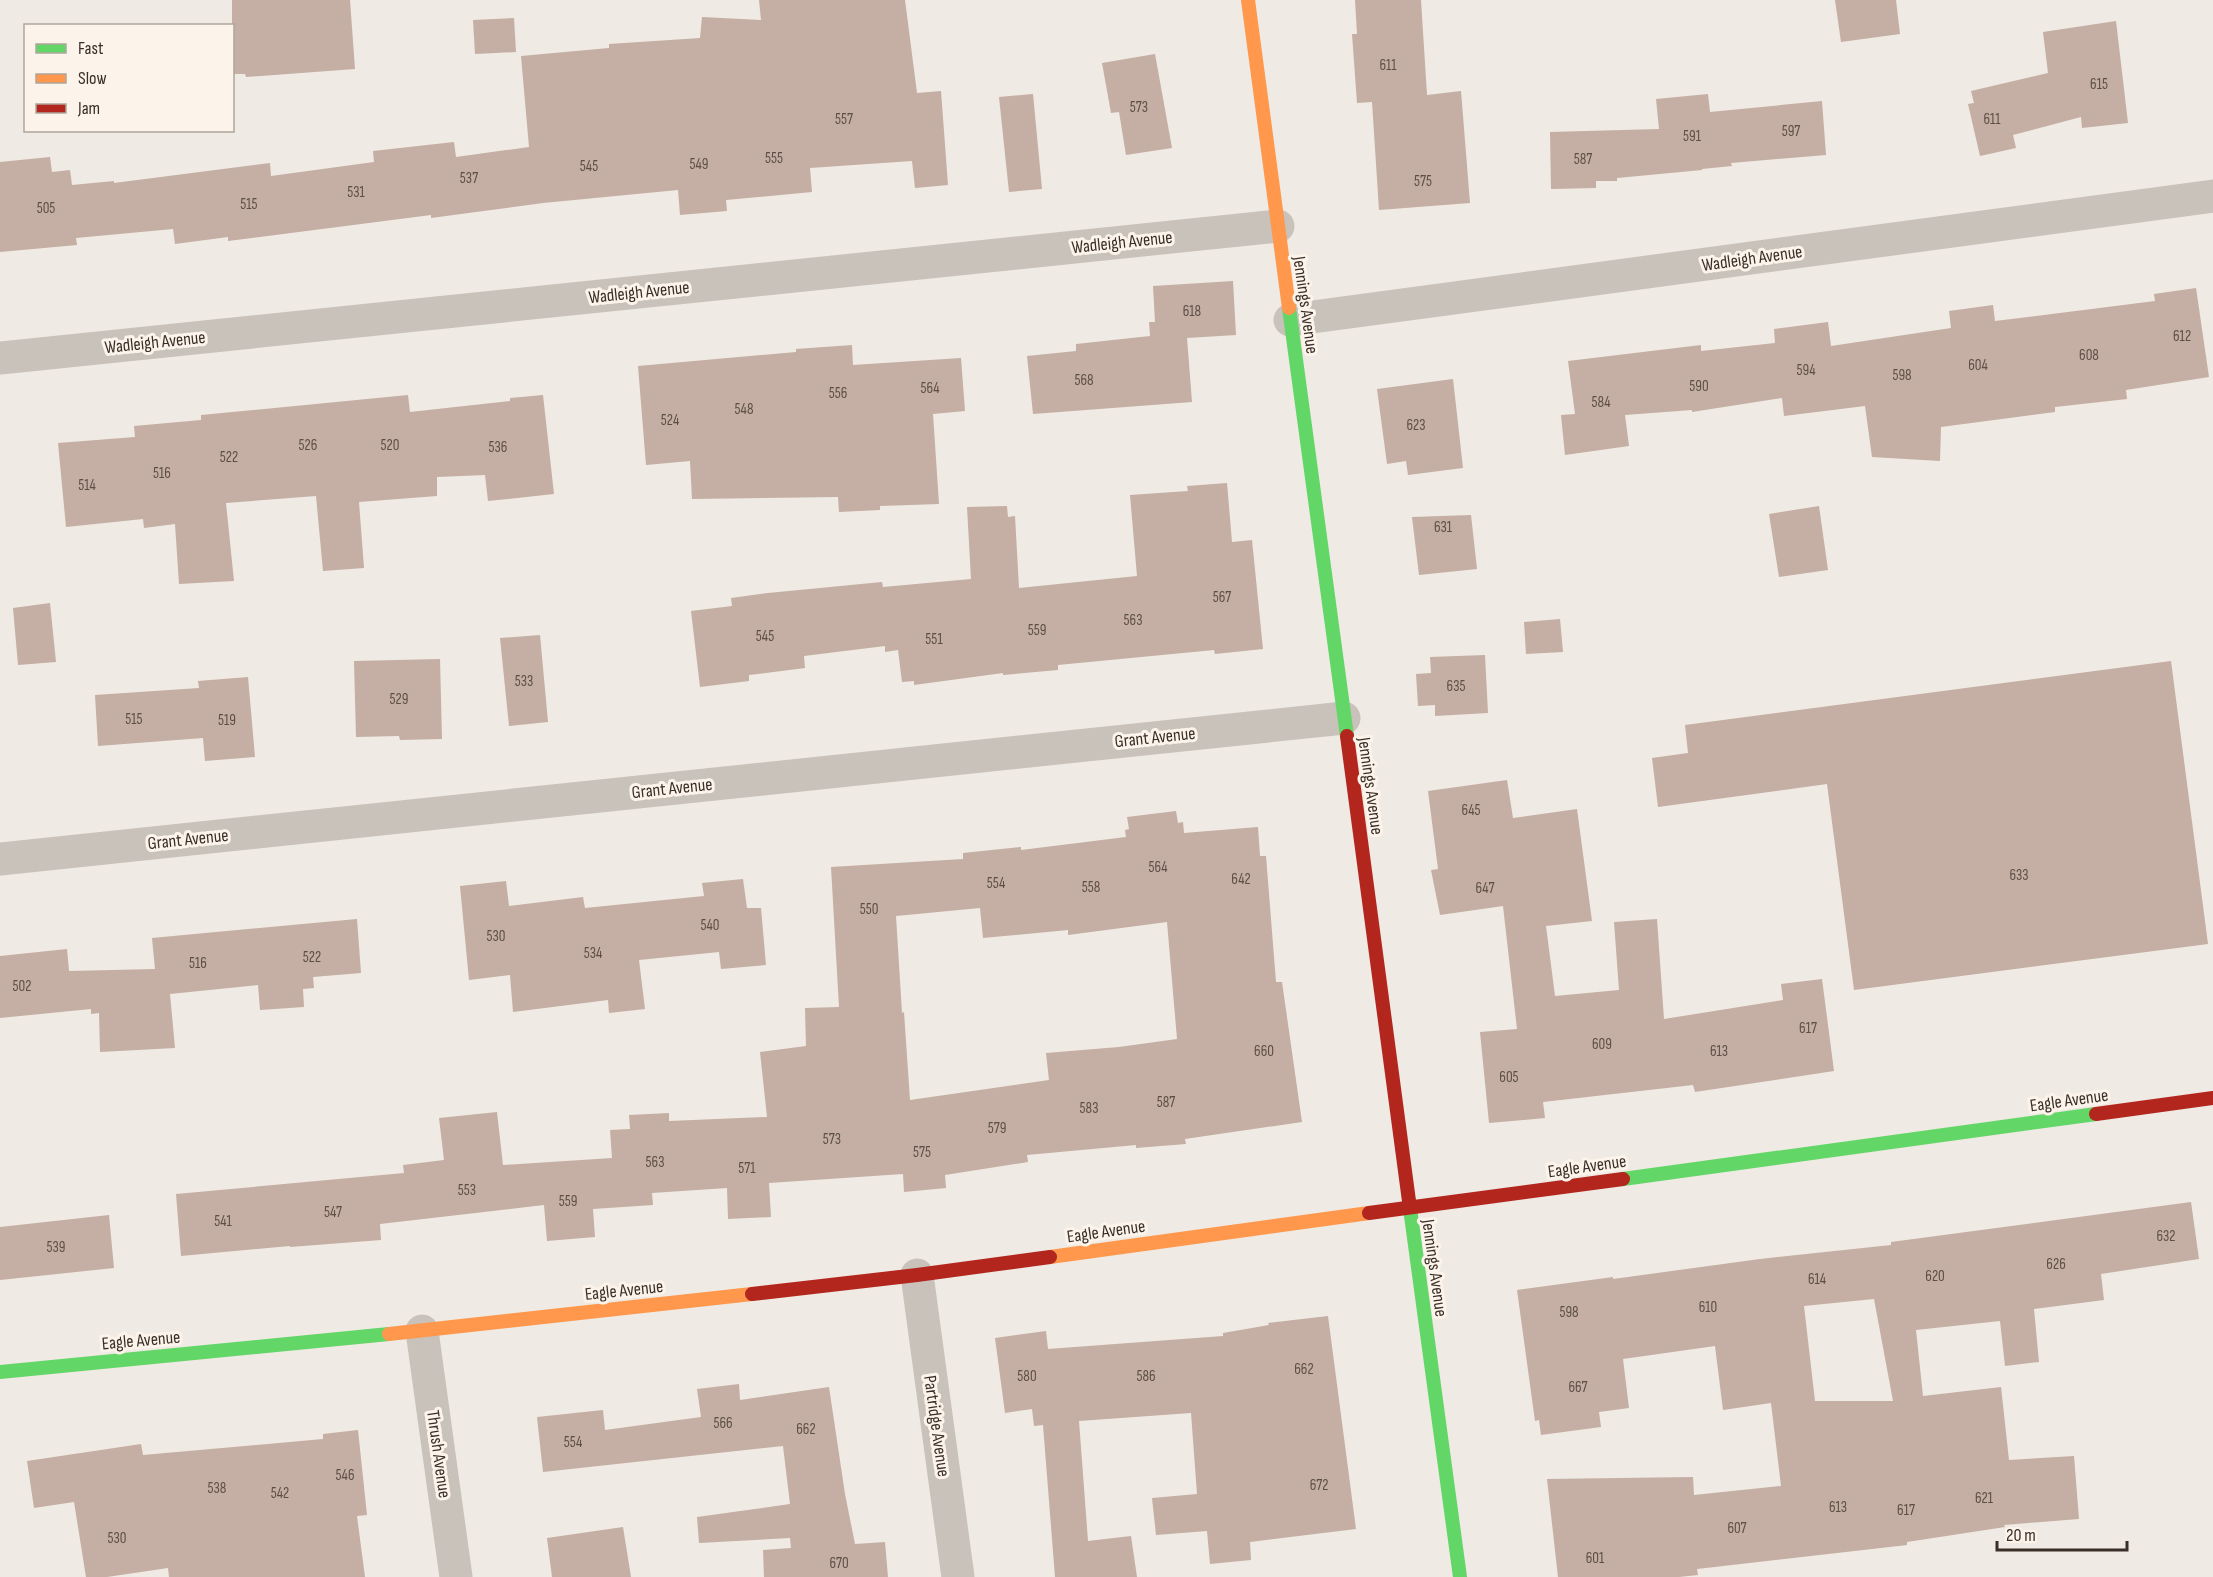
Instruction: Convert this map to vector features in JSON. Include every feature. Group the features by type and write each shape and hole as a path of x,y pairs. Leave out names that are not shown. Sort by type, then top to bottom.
{"street":[{"name":"Jennings Avenue","path":"1248,0 1460,1577"},
{"name":"Wadleigh Avenue","path":"1290,320 2213,196"},
{"name":"Wadleigh Avenue","path":"0,358 1278,226"},
{"name":"Grant Avenue","path":"0,859 1344,718"},
{"name":"Eagle Avenue","path":"0,1372 422,1331 917,1275 2213,1098"},
{"name":"Partridge Avenue","path":"917,1275 958,1577"},
{"name":"Thrush Avenue","path":"422,1331 456,1577"}],"building":[{"path":"232,0 350,0 355,69 246,77 245,74 234,74 234,24 232,24"},
{"path":"759,0 905,0 917,93 941,91 948,185 915,188 912,161 810,168 812,192 726,200 727,211 680,215 678,190 543,203 431,218 431,215 228,241 228,237 175,244 173,229 76,238 77,245 0,252 0,162 50,157 52,172 70,170 72,185 114,181 114,183 270,163 271,176 374,162 373,151 454,142 456,157 529,147 521,56 609,48 609,44 700,38 702,17 761,20"},
{"path":"1355,0 1421,0 1427,95 1461,91 1470,203 1379,210 1372,102 1357,103 1352,34 1357,34"},
{"path":"1835,0 1896,0 1900,34 1841,42"},
{"path":"514,18 516,52 475,54 473,20"},
{"path":"2116,21 2128,123 2082,128 2081,117 2013,135 2016,148 1980,156 1968,104 1974,103 1971,91 2048,73 2043,32"},
{"path":"1155,54 1172,148 1126,155 1119,112 1111,113 1102,63"},
{"path":"1033,94 1042,189 1009,192 999,97"},
{"path":"1708,94 1710,112 1822,101 1826,155 1731,163 1732,166 1617,178 1617,181 1596,181 1596,188 1551,189 1550,132 1659,129 1656,99"},
{"path":"1233,281 1236,335 1187,338 1192,402 1033,414 1027,356 1076,351 1076,344 1150,336 1149,322 1155,322 1153,286"},
{"path":"2196,288 2209,377 2126,390 2127,399 2055,407 2055,412 1941,427 1940,461 1872,457 1865,406 1784,416 1782,398 1692,412 1692,410 1625,415 1629,446 1565,455 1561,415 1575,414 1568,361 1701,345 1701,351 1775,343 1774,329 1828,322 1831,346 1951,328 1949,311 1993,305 1995,321 2155,301 2154,294"},
{"path":"852,345 853,365 961,358 965,411 933,414 939,504 880,506 880,510 839,512 838,497 692,499 690,461 646,465 638,366"},
{"path":"1453,379 1463,468 1408,475 1406,461 1387,464 1377,389"},
{"path":"408,395 410,412 543,395 554,494 488,501 485,475 437,477 437,496 359,502 364,568 323,571 316,496 226,503 234,581 179,584 175,524 144,528 143,519 66,527 58,443 135,437 134,426 201,420 201,415"},
{"path":"1227,483 1232,542 1252,540 1263,649 1215,654 1214,650 1058,665 1058,670 1003,675 1003,673 914,685 914,681 902,682 898,650 885,652 885,646 804,656 805,668 749,675 749,681 700,687 691,611 732,606 731,598 768,593 882,582 883,587 971,579 967,507 1007,506 1008,517 1015,516 1019,588 1137,576 1130,495 1188,491 1187,486"},
{"path":"1819,506 1828,570 1779,577 1769,514"},
{"path":"1471,515 1477,569 1419,575 1412,517"},
{"path":"50,603 56,662 18,665 13,608"},
{"path":"1560,619 1563,652 1526,654 1524,622"},
{"path":"540,635 548,722 509,726 500,638"},
{"path":"1485,655 1488,713 1435,716 1435,705 1418,706 1416,674 1431,673 1430,657"},
{"path":"440,659 442,739 400,740 399,736 356,737 354,661"},
{"path":"2171,661 2208,944 1854,990 1827,784 1658,807 1652,758 1688,753 1685,725"},
{"path":"248,677 255,757 205,761 203,738 98,746 95,695 199,688 198,681"},
{"path":"1507,780 1513,818 1577,809 1592,921 1546,926 1555,996 1619,990 1614,922 1657,919 1664,1019 1783,1000 1781,984 1822,979 1834,1071 1695,1092 1693,1085 1543,1102 1545,1118 1489,1123 1480,1032 1517,1029 1503,906 1440,915 1431,870 1438,869 1428,791"},
{"path":"1176,811 1178,823 1183,822 1184,833 1258,827 1260,856 1266,856 1276,982 1282,982 1302,1122 1185,1139 1186,1144 1136,1148 1136,1145 1027,1155 1028,1162 945,1175 946,1188 904,1192 903,1174 769,1183 771,1217 728,1219 727,1188 652,1193 653,1205 593,1209 595,1237 547,1241 544,1205 380,1224 381,1240 181,1256 176,1194 404,1173 403,1165 444,1160 439,1118 497,1112 503,1165 612,1158 610,1130 630,1129 629,1115 669,1113 669,1121 767,1117 760,1052 806,1046 805,1008 839,1007 831,867 963,859 963,853 1021,847 1021,850 1126,837 1125,830 1129,829 1127,817","holes":["980,908 983,938 1068,930 1068,935 1167,922 1177,1039 1046,1053 1049,1080 910,1100 896,916"]},
{"path":"743,879 747,908 761,908 766,965 721,969 719,952 639,960 645,1009 609,1013 608,1000 513,1012 510,975 469,980 460,886 506,881 509,906 583,897 585,908 704,896 702,883"},
{"path":"357,919 361,973 313,977 314,988 303,989 304,1007 260,1010 258,985 170,994 175,1048 100,1052 99,1013 91,1014 91,1009 0,1018 0,956 67,949 69,971 155,969 152,938"},
{"path":"2191,1202 2199,1259 2101,1274 2104,1300 2034,1309 2039,1362 2005,1366 2000,1321 1916,1330 1923,1396 2001,1387 2009,1460 2074,1456 2079,1519 2004,1525 2005,1527 1907,1542 1907,1545 1697,1569 1698,1575 1558,1577 1547,1479 1693,1477 1694,1495 1781,1486 1771,1403 1723,1410 1715,1346 1623,1359 1629,1408 1599,1412 1601,1427 1541,1435 1539,1420 1535,1421 1517,1290 1891,1245 1891,1242","holes":["1874,1299 1893,1401 1815,1401 1804,1306"]},
{"path":"109,1215 114,1268 0,1280 0,1227"},
{"path":"1328,1316 1356,1529 1250,1542 1251,1560 1210,1564 1207,1531 1156,1535 1152,1498 1197,1494 1191,1413 1079,1421 1088,1541 1131,1536 1137,1577 1055,1577 1043,1425 1034,1426 1032,1409 1005,1413 995,1338 1046,1331 1048,1349 1223,1336 1223,1333 1269,1325 1268,1323"},
{"path":"739,1384 740,1400 829,1387 855,1544 885,1542 888,1577 764,1577 763,1550 791,1548 790,1538 699,1543 697,1517 790,1504 783,1446 543,1472 537,1417 603,1410 605,1430 701,1417 697,1389"},
{"path":"358,1430 367,1515 357,1516 365,1577 169,1577 168,1568 107,1577 86,1577 74,1502 34,1508 27,1461 141,1444 143,1455 323,1439 323,1434"},
{"path":"623,1527 631,1577 552,1577 547,1538"}],"traffic: fast":[{"path":"1289,308 1347,736"},
{"path":"1623,1179 2096,1114"},
{"path":"1409,1201 1460,1577"},
{"path":"0,1372 389,1334"}],"traffic: slow":[{"path":"1248,0 1289,308"},
{"path":"1050,1257 1369,1213"},
{"path":"389,1334 752,1294"}],"traffic: jam":[{"path":"1347,736 1409,1201"},
{"path":"2096,1114 2213,1098"},
{"path":"1369,1213 1623,1179"},
{"path":"752,1294 1050,1257"}]}
